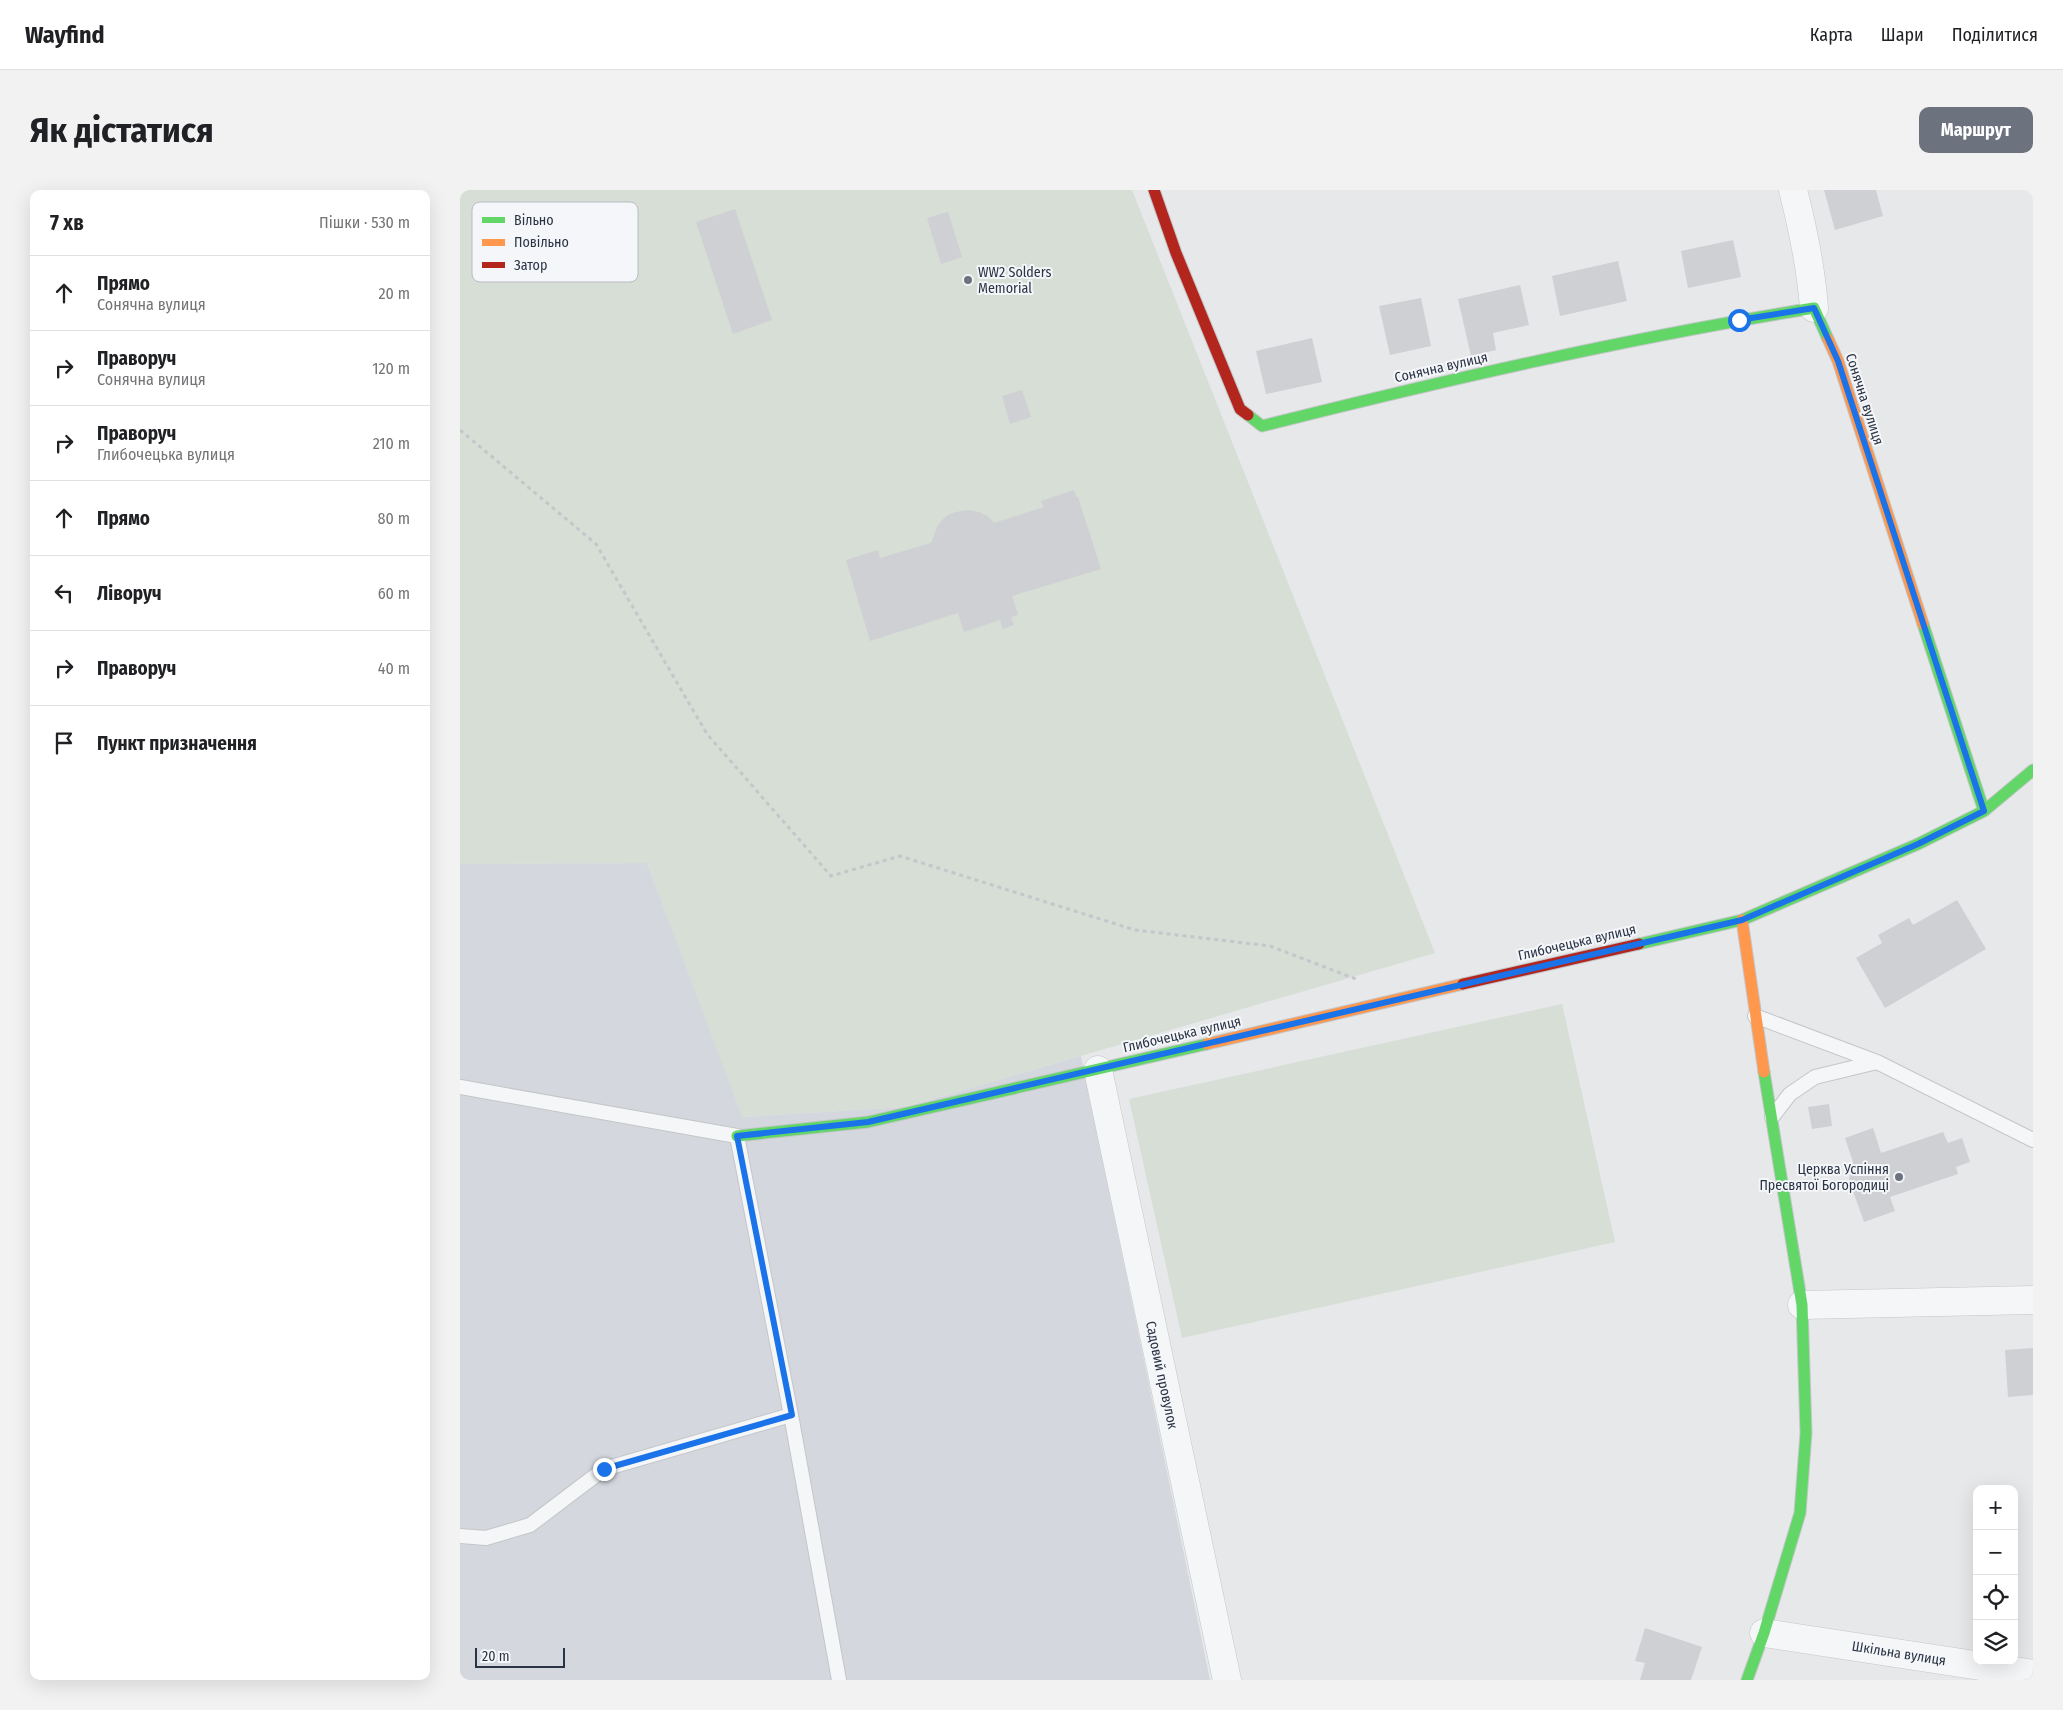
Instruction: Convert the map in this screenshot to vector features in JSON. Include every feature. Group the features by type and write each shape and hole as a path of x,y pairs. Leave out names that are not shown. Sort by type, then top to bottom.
{"street":[{"name":"Сонячна вулиця","path":"1154,190 1176,253 1240,409 1262,426 1473,374 1739,320 1814,308 1838,361 1984,811"},
{"path":"1793,190 1807,250 1814,308"},
{"name":"Глибочецька вулиця","path":"737,1136 868,1122 1742,920 1918,844 1984,811 2033,770"},
{"path":"1742,920 1755,1016 1802,1305 1806,1433 1800,1513 1764,1633 1747,1680"},
{"name":"Садовий провулок","path":"1098,1070 1227,1680"},
{"path":"1802,1305 2033,1300"},
{"name":"Шкільна вулиця","path":"1764,1633 2033,1674"}],"lane":[{"path":"1755,1016 1877,1062 2033,1140"},
{"path":"1772,1118 1790,1094 1815,1077 1877,1062"},
{"path":"460,1087 737,1136 792,1415 839,1680"},
{"path":"460,1536 486,1538 530,1525 604,1469 792,1415"}],"path":[{"path":"460,430 596,544 707,734 831,876 900,856 1135,930 1270,946 1359,980"}],"shaded area":[{"path":"460,190 1132,190 1435,953 905,1107 742,1117 647,863 460,864"},
{"path":"647,863 743,1117 905,1107 1081,1056 1210,1680 460,1680 460,864"},
{"path":"1562,1004 1615,1242 1182,1338 1129,1099"}],"building":[{"path":"1824,190 1876,190 1883,216 1835,230"},
{"path":"735,209 772,320 733,334 696,222"},
{"path":"948,212 962,257 941,264 927,218"},
{"path":"1733,240 1741,277 1688,288 1681,251"},
{"path":"1618,261 1627,301 1560,316 1552,276"},
{"path":"1520,285 1529,325 1493,333 1496,350 1471,356 1458,299"},
{"path":"1421,298 1431,346 1390,355 1379,306"},
{"path":"1312,338 1322,382 1266,394 1256,351"},
{"path":"1022,390 1031,417 1010,424 1002,396"},
{"path":"1074,490 1076,497 1078,497 1101,569 1012,596 1018,615 1011,617 1014,625 1003,629 1000,620 964,632 958,613 870,641 846,560 878,550 880,558 931,543 938,525 946,516 956,512 968,510 979,512 989,517 994,523 1044,507 1041,501"},
{"path":"1957,900 1986,949 1885,1008 1856,958 1882,943 1878,935 1909,918 1913,925"},
{"path":"1829,1104 1832,1126 1812,1129 1808,1107"},
{"name":"Церква Успіння Пресвятої Богородиці","path":"1873,1128 1881,1153 1943,1132 1948,1143 1962,1138 1970,1162 1956,1167 1958,1174 1890,1197 1895,1211 1864,1222 1849,1180 1853,1162 1845,1138"},
{"path":"2033,1348 2033,1395 2008,1397 2005,1350"},
{"path":"1645,1628 1702,1647 1691,1680 1640,1680 1645,1663 1635,1661"}],"traffic: fast":[{"path":"1248,415 1262,426 1399,392 1606,346 1814,308 1828,339"},
{"path":"1923,624 1984,811"},
{"path":"1639,944 1742,920 1918,844 1984,811 2033,770"},
{"path":"737,1136 868,1122 1207,1044"},
{"path":"1747,1680 1764,1633 1800,1513 1806,1433 1802,1305 1764,1072"}],"traffic: slow":[{"path":"1828,339 1838,361 1923,624"},
{"path":"1742,920 1764,1072"},
{"path":"1207,1044 1463,984"}],"traffic: jam":[{"path":"1154,190 1176,253 1240,409 1248,415"},
{"path":"1463,984 1639,944"}],"place":[{"name":"WW2 Solders Memorial","path":"968,280"},
{"name":"Церква Успіння Пресвятої Богородиці","path":"1899,1177"}],"route":[{"path":"604,1469 792,1415 737,1136 868,1122 1742,920 1918,844 1984,811 1838,361 1814,308 1739,320"}]}
